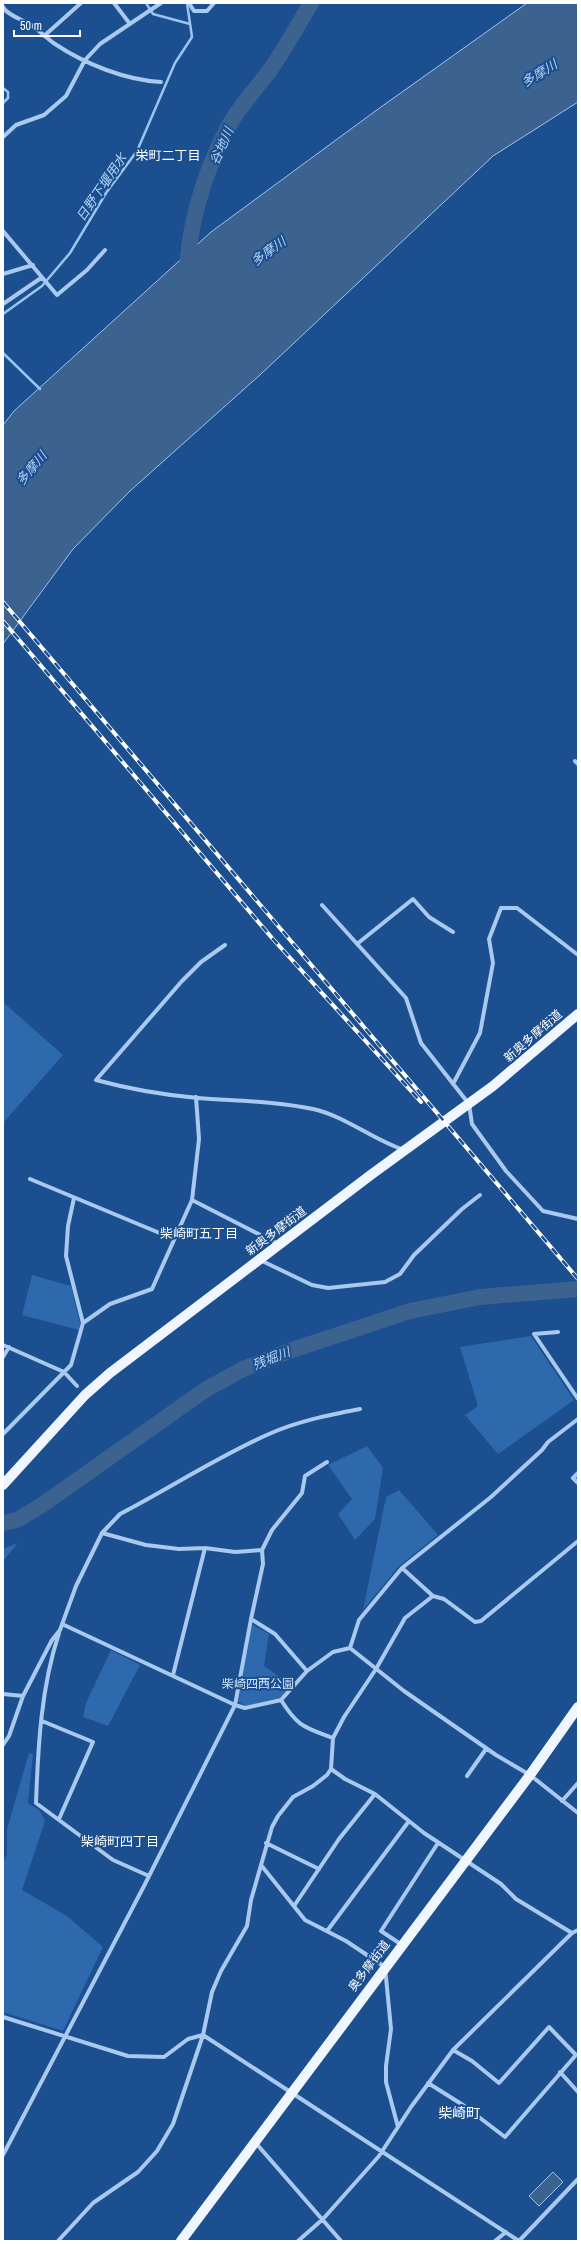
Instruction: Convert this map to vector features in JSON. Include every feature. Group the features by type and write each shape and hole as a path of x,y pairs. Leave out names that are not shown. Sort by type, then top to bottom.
{"main road":[{"name":"新奥多摩街道","path":"3,1485 86,1395 110,1373 405,1150 519,1066 578,1014"},
{"name":"奥多摩街道","path":"181,2241 577,1710"}],"street":[{"path":"44,36 81,3"},
{"path":"114,3 130,24"},
{"path":"3,137 16,125 44,115 66,96 85,60 100,44 161,3"},
{"path":"189,3 194,11 207,11 214,3"},
{"path":"3,7 4,10 33,26 44,36 85,60 128,77 143,81 160,82"},
{"path":"3,231 33,265 42,279 57,296 87,270 105,250"},
{"path":"3,274 33,265"},
{"path":"3,304 42,279"},
{"path":"357,944 414,899 429,917 453,932"},
{"path":"322,905 406,998 421,1042 469,1104 472,1124 506,1172 543,1211 578,1219"},
{"path":"453,1084 480,1033 493,963 489,939 501,908 517,908 578,956"},
{"path":"225,945 201,962 182,981 96,1080 123,1088 196,1098 288,1105 315,1110 389,1145 405,1150"},
{"path":"83,1323 110,1304 152,1289 192,1200 199,1139 196,1098"},
{"path":"30,1179 174,1239"},
{"path":"260,1260 312,1285 328,1288 385,1282 400,1274 414,1255 480,1195"},
{"path":"3,1434 71,1365 83,1323 66,1256 68,1226 74,1198"},
{"path":"192,1200 280,1245"},
{"path":"558,1332 534,1334 578,1399"},
{"path":"3,1345 64,1372 77,1386"},
{"path":"3,1357 10,1347"},
{"path":"149,1876 113,1860 36,1803 38,1759 48,1672 60,1630 76,1586 102,1533 120,1514 201,1467 269,1434 309,1420 360,1409"},
{"path":"350,1648 359,1620 402,1568 491,1497 542,1450 548,1442 578,1419"},
{"path":"3,2155 4,2148 65,2037 149,1876 235,1705 251,1618 263,1564 262,1550 272,1530 302,1494 305,1476 327,1462"},
{"path":"578,1473 573,1478 578,1483"},
{"path":"102,1533 146,1545 179,1550 205,1548 235,1552 262,1550"},
{"path":"402,1568 433,1596 444,1599 475,1622 481,1621 578,1541"},
{"path":"173,1675 205,1548"},
{"path":"58,2241 93,2203 138,2172 157,2151 176,2118 203,2035 212,1992 221,1971 247,1926 251,1900 266,1843 272,1827 285,1806 293,1797 322,1781 331,1769 333,1738 344,1717 376,1669 405,1618 433,1596"},
{"path":"251,1618 275,1634 307,1671"},
{"path":"62,1624 235,1705 245,1708 281,1700 307,1671 332,1652 350,1648"},
{"path":"3,1745 9,1736 23,1696 52,1640 60,1630"},
{"path":"350,1648 376,1669 486,1749 530,1775 578,1813"},
{"path":"3,1694 23,1696"},
{"path":"281,1700 293,1718 305,1727 333,1738"},
{"path":"42,1721 94,1742 59,1819"},
{"path":"467,1776 486,1749"},
{"path":"331,1769 344,1779 375,1794 438,1843 466,1859 501,1884 516,1899 572,1933"},
{"path":"562,1801 578,1783"},
{"path":"294,1906 339,1839 375,1794"},
{"path":"327,1931 409,1821"},
{"path":"266,1843 318,1869"},
{"path":"402,1945 381,1931 438,1843"},
{"path":"261,1865 305,1920 366,1954 385,1968 391,2029 386,2066 386,2082 398,2127"},
{"path":"298,2241 323,2219 382,2151 428,2083 453,2050 572,1933 578,1930"},
{"path":"3,2018 128,2056 164,2057 188,2039 203,2035 519,2241 578,2179"},
{"path":"428,2083 463,2105 505,2138 576,2055 549,2027 499,2084 472,2061 453,2050"},
{"path":"560,2072 578,2092"},
{"path":"255,2142 341,2241"},
{"path":"495,2241 506,2232"}],"green space":[{"path":"3,1002 63,1055 3,1123"},
{"path":"32,1275 71,1286 80,1323 79,1330 22,1315"},
{"path":"531,1336 574,1400 498,1454 465,1415 478,1406 460,1347"},
{"path":"367,1446 383,1468 375,1519 355,1540 338,1514 352,1499 328,1465"},
{"path":"399,1490 438,1535 399,1566 363,1610 386,1497"},
{"path":"18,1543 3,1561 3,1549"},
{"name":"柴崎四西公園","path":"251,1624 269,1634 264,1666 292,1685 283,1697 246,1706 237,1701"},
{"path":"111,1650 140,1665 108,1726 83,1717 86,1703"},
{"path":"29,1753 33,1754 28,1803 40,1811 45,1821 22,1890 67,1916 103,1947 63,2031 3,2012 3,1863 7,1855 7,1829"}],"water":[{"name":"多摩川","path":"527,3 578,3 578,102 493,156 261,374 130,491 73,549 3,644 3,425 14,411 211,232 374,112"},
{"path":"553,2172 563,2182 539,2206 529,2196"}],"waterway":[{"path":"146,3 153,14 190,24"},
{"name":"日野下堰用水","path":"3,314 42,286 70,253 106,193 137,151 175,63 192,37 187,3"},
{"name":"谷地川","path":"187,275 190,239 198,203 216,151 233,118 274,65 311,3"},
{"path":"3,88 8,92 8,98 3,103"},
{"name":"日野下堰用水","path":"3,353 40,389"},
{"name":"残堀川","path":"3,1523 17,1520 42,1505 205,1390 241,1370 292,1350 410,1311 480,1297 578,1289"}],"railway":[{"path":"3,602 578,1279"},
{"path":"3,621 272,938 421,1102"}],"district":[{"name":"栄町二丁目","path":"168,155"},
{"name":"柴崎町五丁目","path":"199,1233"},
{"name":"柴崎町四丁目","path":"120,1841"},
{"name":"柴崎町","path":"459,2113"}]}
